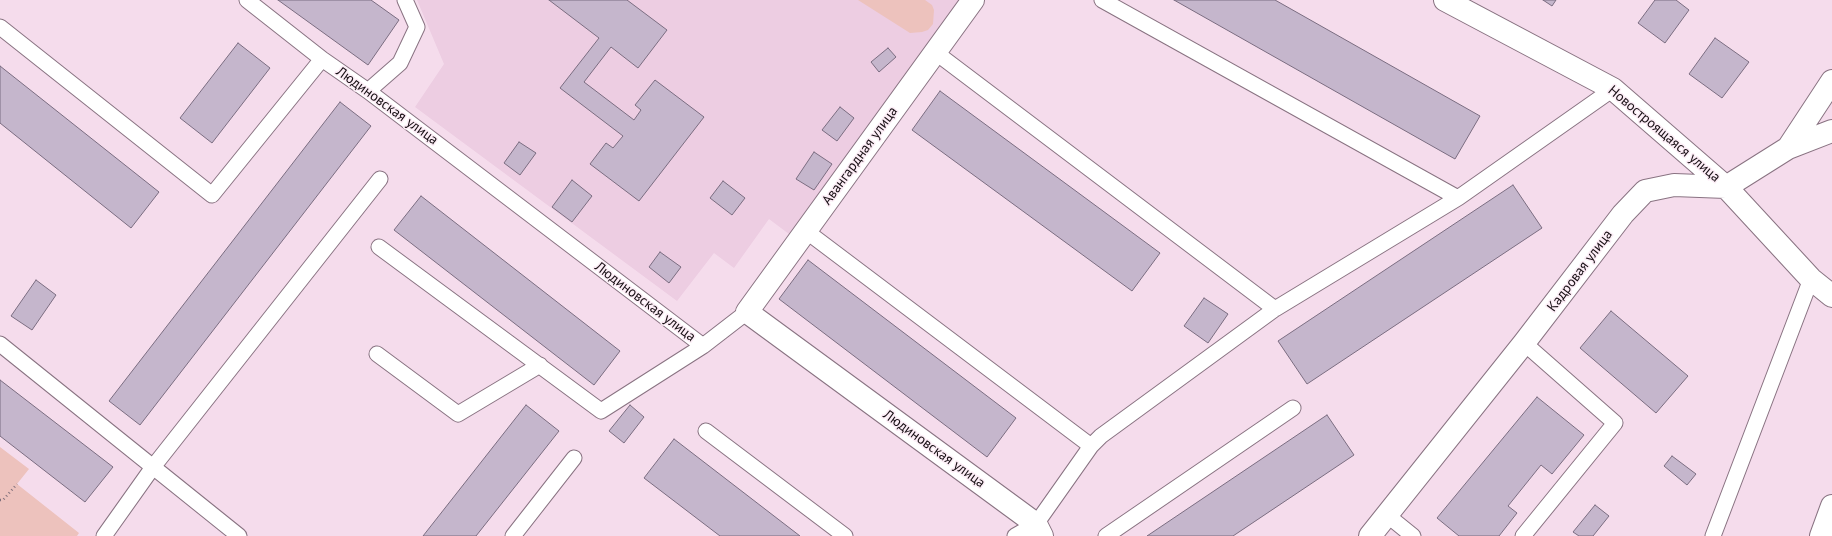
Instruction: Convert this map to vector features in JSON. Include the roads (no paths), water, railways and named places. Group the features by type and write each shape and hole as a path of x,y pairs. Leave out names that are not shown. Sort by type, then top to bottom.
{"street":[{"name":"Авангардная улица","path":"747,312 973,0"},
{"name":"Новостроящаяся улица","path":"1445,0 1613,89 1726,187 1811,279 1832,296"},
{"path":"1788,148 1832,81"},
{"path":"1726,187 1788,148 1832,131"},
{"name":"Кадровая улица","path":"1370,536 1524,343 1623,214 1645,191 1674,185 1726,187"},
{"name":"Людиновская улица","path":"747,312 1039,530"},
{"path":"1822,536 1832,506"}],"lane":[{"name":"Людиновская улица","path":"247,0 322,59 368,90 703,346 747,312"},
{"path":"368,90 400,63 417,27 405,0"},
{"path":"1102,0 1458,198"},
{"path":"0,27 212,195 322,59"},
{"path":"935,52 1275,309"},
{"path":"1015,536 1039,530 1091,446 1101,436 1275,309 1458,198 1613,89"},
{"path":"104,536 153,467 380,179"},
{"path":"806,231 1091,446"},
{"path":"379,247 601,411 703,346"},
{"path":"1714,536 1811,279"},
{"path":"1523,536 1615,423 1524,343"},
{"path":"0,344 239,536"},
{"path":"377,354 458,414 540,365"},
{"path":"1106,536 1293,408"},
{"path":"706,431 844,536"},
{"path":"513,536 574,458"},
{"path":"1387,516 1413,536"}]}
